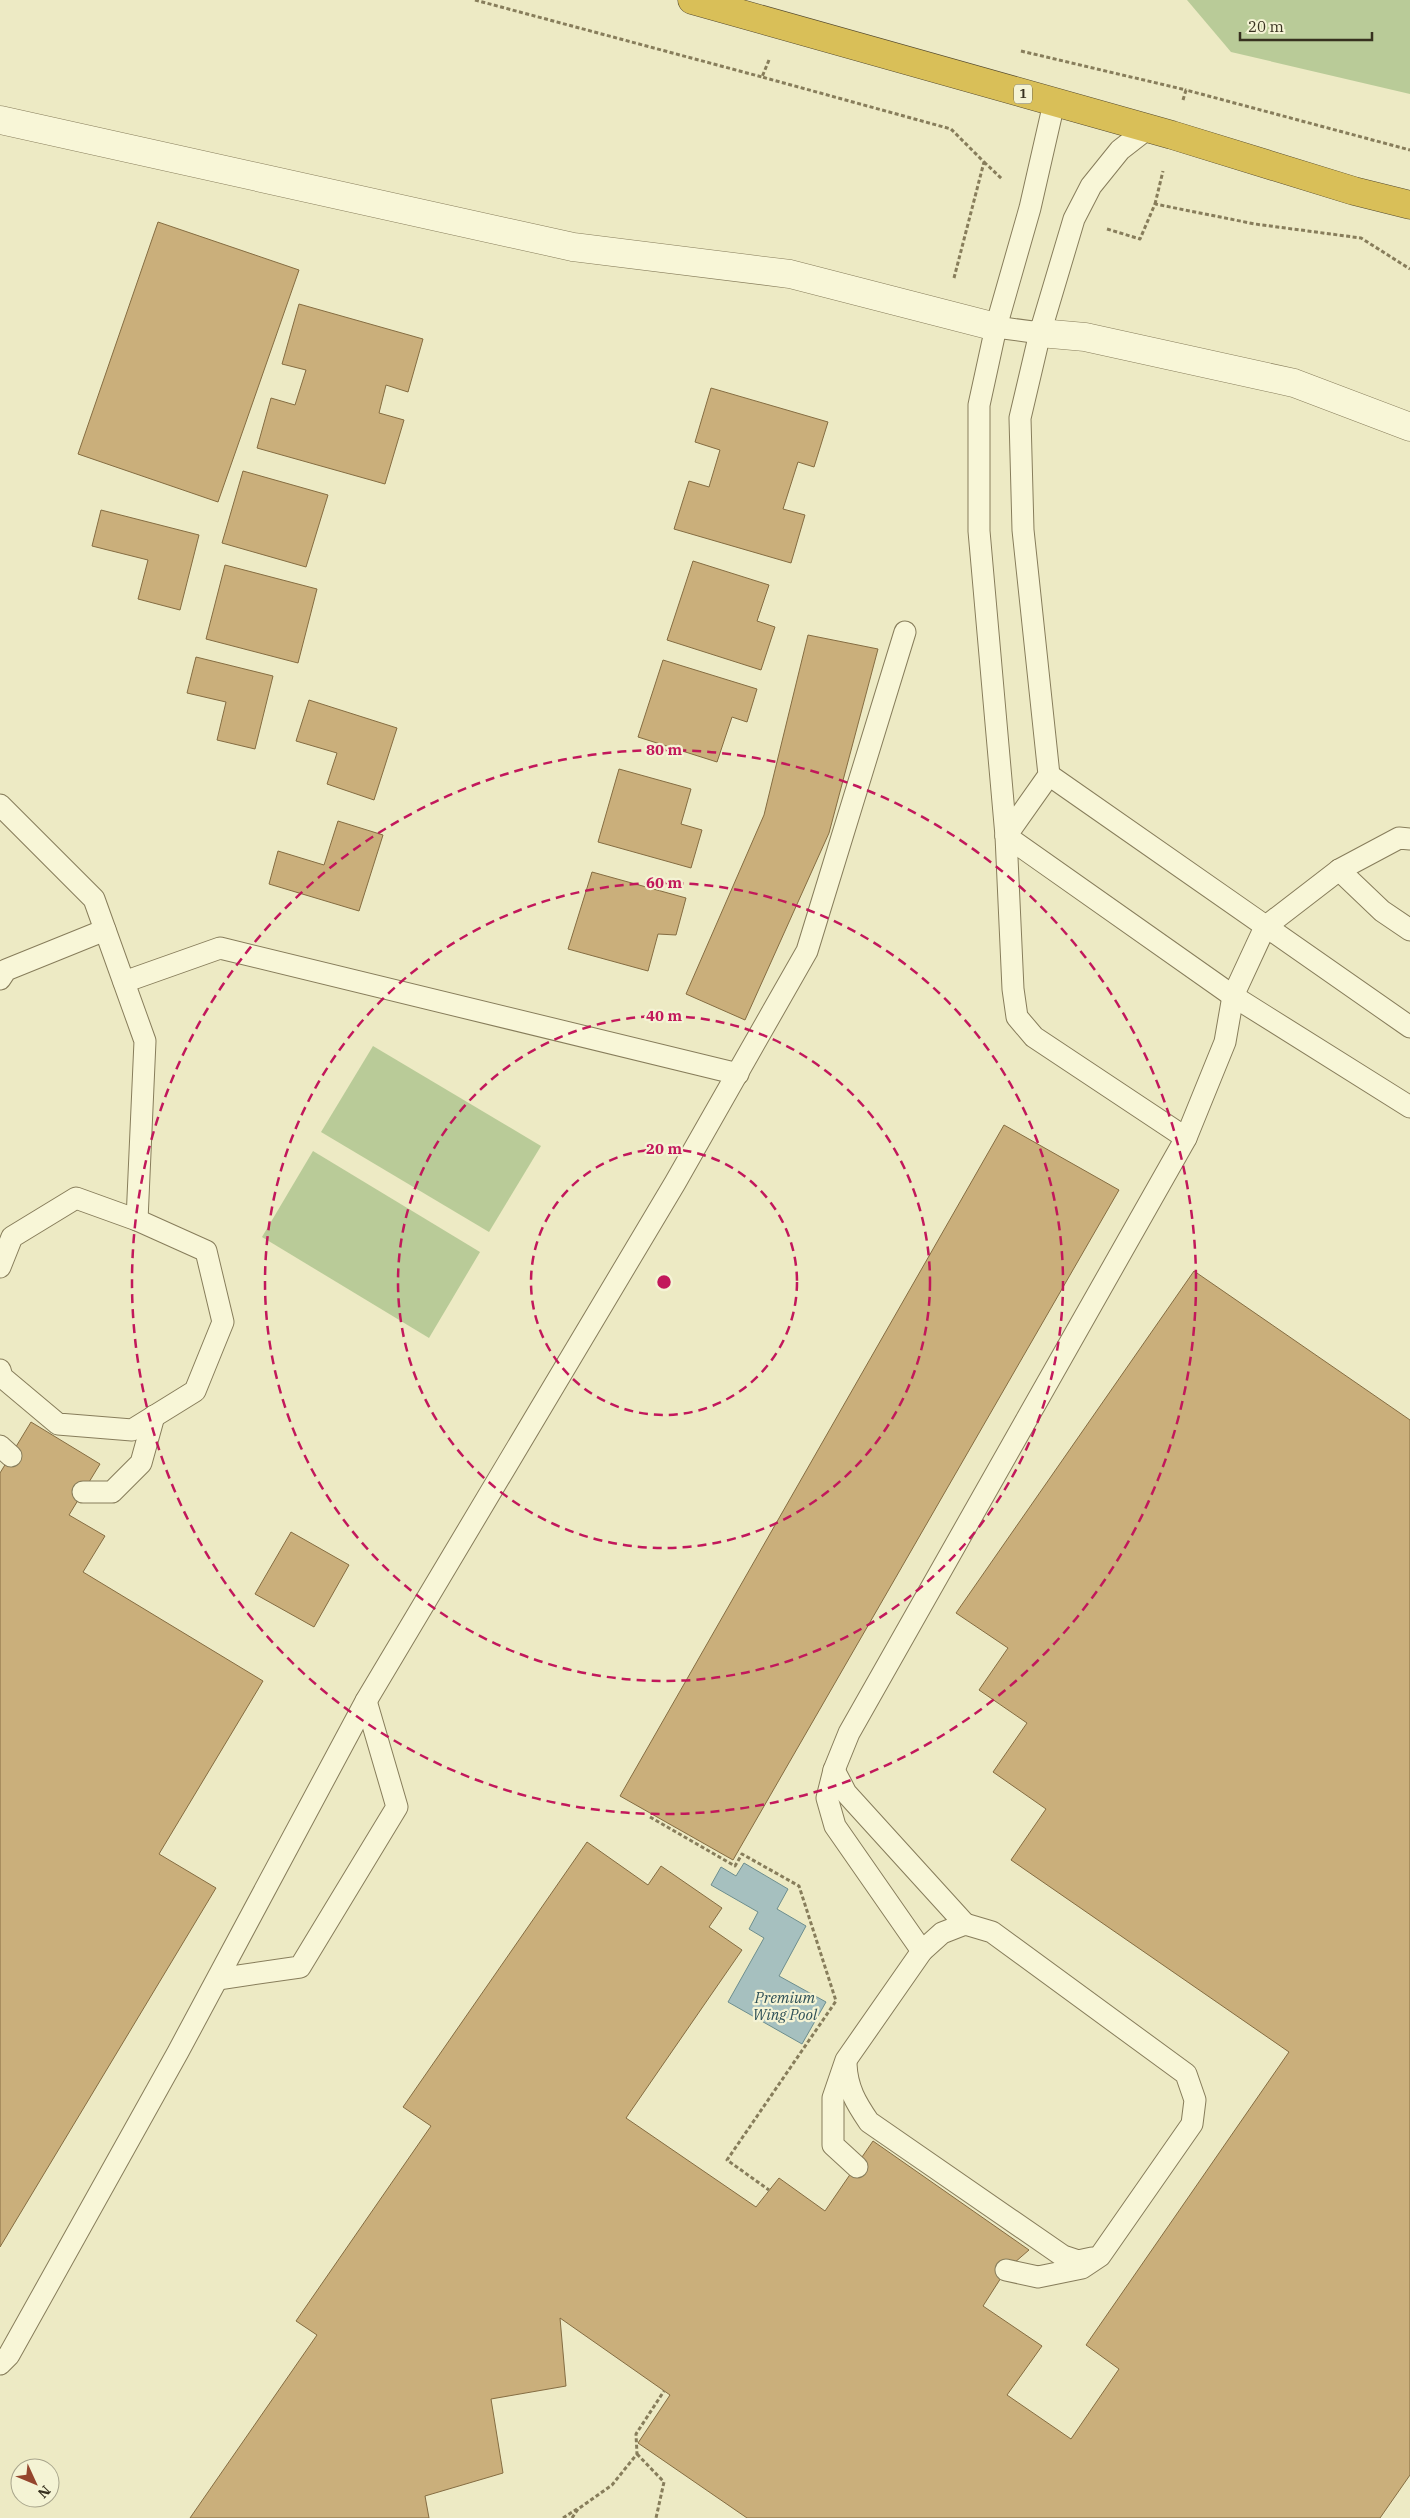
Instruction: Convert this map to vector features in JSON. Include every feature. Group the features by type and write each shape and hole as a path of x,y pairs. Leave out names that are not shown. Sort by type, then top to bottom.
{"highway":[{"name":"1","path":"692,0 1147,129 1354,191 1410,205"},
{"name":"1","path":"1354,191 1410,221"}],"street":[{"path":"0,120 573,246 790,274 996,327"},
{"path":"1040,333 1085,338 1294,383 1410,427"}],"lane":[{"path":"1054,103 1030,208 996,327 979,405 979,531 1006,836 1016,1017 1034,1037 1186,1138"},
{"path":"1006,836 1049,775 1023,530 1020,418 1040,333 1074,219 1091,186 1120,150 1147,129"},
{"path":"996,327 1040,333"},
{"path":"0,2364 10,2355 218,1979 366,1701 738,1074 807,951 905,632"},
{"path":"1049,775 1410,1027"},
{"path":"0,805 94,899 145,1040 137,1220"},
{"path":"1006,836 1233,996 1410,1107"},
{"path":"922,1951 835,1826 827,1798 834,1770 849,1733 1186,1138 1225,1042 1233,996 1265,927 1339,870 1399,838 1410,839"},
{"path":"1339,870 1382,911 1410,930"},
{"path":"0,979 6,970 105,930"},
{"path":"124,982 220,948 738,1074"},
{"path":"0,1267 12,1237 76,1198 137,1220 206,1251 223,1322 195,1391 132,1430 58,1424 1,1376"},
{"path":"83,1492 112,1492 141,1463 154,1416"},
{"path":"218,1979 300,1967 397,1807 366,1701"},
{"path":"834,1770 846,1793 965,1924 992,1932 1186,2074 1196,2100 1192,2124 1100,2256 1082,2268 1038,2277 1006,2270"},
{"path":"857,2166 833,2145 834,2098 846,2060 922,1951 942,1933 965,1924"},
{"path":"846,2060 847,2081 854,2100 869,2122 1063,2256 1078,2261 1100,2256"}],"path":[{"path":"475,0 951,130 984,162 945,315"},
{"path":"762,77 783,26"},
{"path":"1074,219 1140,239 1155,204 1255,224 1361,238 1410,269"},
{"path":"650,1817 736,1866 742,1854 799,1886 836,2002 727,2160 769,2190"},
{"path":"656,2518 664,2482 637,2454 636,2434 664,2391"},
{"path":"563,2518 612,2485 637,2454"},
{"path":"572,2518 578,2509"}],"green space":[{"path":"1187,0 1410,0 1410,94 1231,52"},
{"path":"373,1046 541,1146 489,1232 321,1132"},
{"path":"313,1151 480,1252 429,1338 262,1237"}],"water":[{"name":"Premium Wing Pool","path":"744,1863 788,1889 777,1909 806,1926 779,1976 826,2002 802,2044 728,2002 764,1938 749,1929 758,1912 711,1885 721,1867 736,1876"}],"building":[{"path":"158,222 299,270 218,502 78,454"},
{"path":"299,304 423,339 408,392 386,385 379,413 404,420 385,484 257,448 271,398 295,405 306,370 282,364"},
{"path":"711,388 828,422 814,467 798,462 783,509 805,515 791,563 674,529 689,481 709,487 720,450 695,442"},
{"path":"243,471 328,495 306,567 222,543"},
{"path":"101,510 199,535 180,610 138,599 148,560 92,546"},
{"path":"693,561 769,585 757,621 775,627 761,670 667,640"},
{"path":"225,565 317,589 298,663 206,639"},
{"path":"808,635 878,649 829,833 745,1020 686,994 764,815"},
{"path":"196,657 273,676 255,749 217,740 226,702 187,693"},
{"path":"663,660 757,689 747,722 732,717 717,762 638,737"},
{"path":"309,700 397,728 374,800 327,784 337,753 296,741"},
{"path":"619,769 691,789 681,824 702,830 691,868 598,842"},
{"path":"338,821 383,835 359,911 269,884 278,851 324,865"},
{"path":"592,872 686,898 676,935 658,934 648,971 568,949"},
{"path":"1004,1125 1119,1190 733,1860 620,1796"},
{"path":"1194,1271 1410,1420 1410,2475 1380,2518 747,2518 638,2443 670,2395 560,2318 566,2386 491,2399 503,2473 425,2496 429,2518 190,2518 317,2335 296,2321 431,2126 403,2107 587,1842 648,1885 661,1866 722,1908 709,1927 742,1950 626,2118 756,2207 779,2178 825,2211 873,2141 1029,2250 1006,2270 983,2306 1042,2346 1007,2395 1071,2439 1119,2369 1086,2345 1289,2052 1011,1860 1046,1809 993,1772 1027,1723 979,1690 1008,1648 956,1613"},
{"path":"31,1422 100,1464 69,1515 105,1536 83,1572 263,1681 159,1854 216,1888 0,2247 0,1473"},
{"path":"291,1532 349,1565 314,1627 255,1594"}]}
